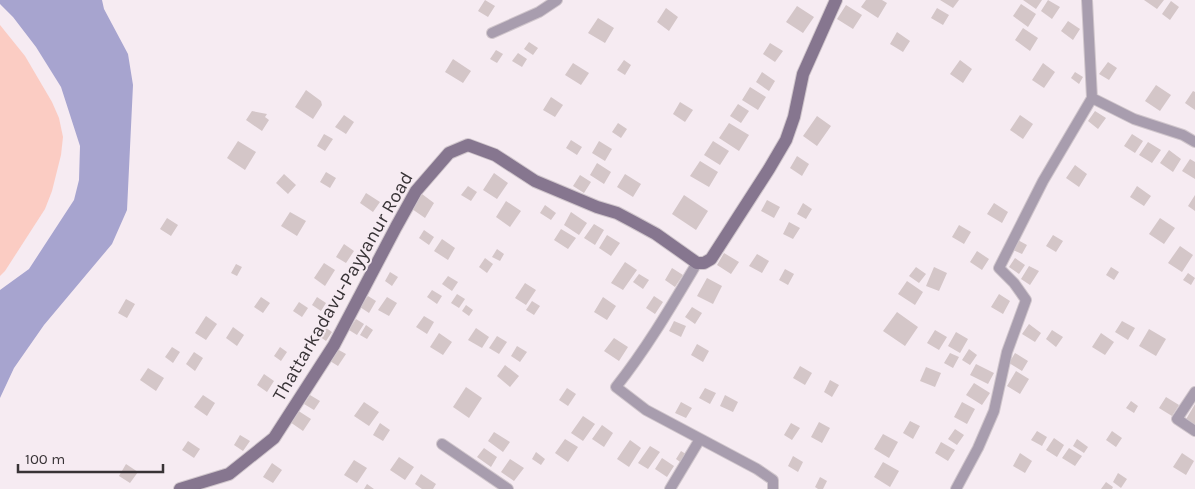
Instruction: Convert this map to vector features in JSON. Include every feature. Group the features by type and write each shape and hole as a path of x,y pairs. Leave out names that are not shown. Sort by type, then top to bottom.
{"main road":[{"path":"697,263 704,263 711,259 786,140 794,117 803,74 836,0"},
{"name":"Thattarkadavu-Payyanur Road","path":"180,489 229,474 274,438 334,346 416,191 449,154 468,145 495,155 535,181 597,207 617,213 656,234 697,263"}],"street":[{"path":"492,33 539,12 556,0"},
{"path":"956,489 978,448 994,411 1008,352 1026,300 1014,283 999,268 1044,181 1092,98 1087,0"},
{"path":"1092,98 1134,119 1184,135 1195,142"},
{"path":"697,263 632,366 616,386 646,410 757,469 773,480 773,489"},
{"path":"1195,392 1177,419 1195,431"},
{"path":"670,489 700,439"},
{"path":"442,444 508,489"}],"shaded area":[{"path":"0,25 25,56 52,102 59,118 63,137 61,155 52,191 45,209 0,276"}],"water":[{"path":"0,0 102,0 104,9 128,54 133,85 127,210 112,244 44,325 14,368 0,398 0,290 29,269 74,200 79,180 80,146 61,87 36,47 13,17 0,4"}],"building":[{"path":"485,0 495,6 488,17 478,11"},
{"path":"866,0 882,0 887,3 878,18 861,7"},
{"path":"940,0 959,0 953,8"},
{"path":"1023,0 1042,0 1036,9"},
{"path":"1048,0 1060,7 1052,19 1041,11"},
{"path":"1144,0 1164,0 1157,9"},
{"path":"1171,1 1179,7 1170,20 1162,14"},
{"path":"1021,4 1036,14 1028,27 1013,16"},
{"path":"846,5 862,15 853,29 837,19"},
{"path":"797,6 814,17 803,33 786,22"},
{"path":"666,8 678,17 669,31 657,22"},
{"path":"937,8 949,15 943,25 931,18"},
{"path":"598,18 614,28 605,43 588,33"},
{"path":"1068,21 1080,29 1073,40 1061,31"},
{"path":"1023,28 1038,38 1030,51 1015,40"},
{"path":"897,32 910,41 903,52 890,44"},
{"path":"529,42 538,48 533,55 524,49"},
{"path":"770,43 783,51 775,62 763,54"},
{"path":"496,50 503,54 497,63 490,59"},
{"path":"518,53 527,59 522,67 512,61"},
{"path":"453,59 471,71 463,83 445,72"},
{"path":"624,60 631,65 625,75 617,70"},
{"path":"960,60 972,69 963,83 950,74"},
{"path":"1108,62 1117,68 1109,80 1099,74"},
{"path":"573,63 589,73 581,85 565,75"},
{"path":"1043,63 1055,72 1044,88 1032,80"},
{"path":"762,72 775,81 769,91 756,82"},
{"path":"1075,72 1083,77 1079,84 1071,78"},
{"path":"1156,85 1171,95 1160,111 1145,101"},
{"path":"750,87 766,97 758,110 742,100"},
{"path":"306,90 321,101 322,105 313,119 295,107"},
{"path":"1193,91 1195,92 1195,110 1185,103"},
{"path":"551,97 563,105 555,117 543,110"},
{"path":"680,102 693,110 685,122 673,114"},
{"path":"738,104 749,111 741,123 730,116"},
{"path":"252,111 267,114 265,117 269,120 262,131 246,120"},
{"path":"1095,111 1106,118 1098,129 1088,121"},
{"path":"344,115 354,122 346,134 335,127"},
{"path":"1020,115 1033,124 1023,139 1010,130"},
{"path":"817,116 831,126 817,146 803,136"},
{"path":"618,123 627,129 621,138 612,132"},
{"path":"729,123 749,135 739,151 719,138"},
{"path":"324,134 333,139 325,151 317,146"},
{"path":"1132,134 1143,141 1135,153 1124,146"},
{"path":"571,140 582,147 577,155 566,148"},
{"path":"238,141 256,152 245,170 227,158"},
{"path":"599,141 612,149 605,161 592,153"},
{"path":"713,141 729,151 720,165 704,155"},
{"path":"1148,142 1161,150 1152,163 1139,155"},
{"path":"1169,150 1181,159 1173,172 1160,163"},
{"path":"797,156 809,164 802,176 790,168"},
{"path":"1190,159 1195,162 1195,179 1182,171"},
{"path":"700,161 718,172 709,187 690,176"},
{"path":"597,163 611,172 604,184 590,175"},
{"path":"1075,165 1087,174 1079,187 1066,178"},
{"path":"326,172 336,178 330,188 320,182"},
{"path":"494,173 508,183 497,199 483,190"},
{"path":"284,174 296,185 288,194 276,183"},
{"path":"625,174 641,184 633,197 617,187"},
{"path":"580,175 591,182 584,193 573,186"},
{"path":"468,186 477,192 471,201 461,195"},
{"path":"1137,186 1151,196 1144,206 1130,197"},
{"path":"366,193 380,202 373,212 360,203"},
{"path":"422,194 434,203 425,218 412,209"},
{"path":"684,195 708,211 696,230 672,214"},
{"path":"1195,195 1195,211 1188,206"},
{"path":"767,200 780,207 774,218 761,211"},
{"path":"506,201 521,211 510,227 496,217"},
{"path":"803,203 812,209 806,219 797,214"},
{"path":"994,203 1008,212 1002,223 987,214"},
{"path":"545,205 556,213 551,220 540,213"},
{"path":"290,212 306,221 297,236 281,226"},
{"path":"571,212 587,223 579,235 564,225"},
{"path":"167,218 178,225 171,236 160,229"},
{"path":"1160,218 1175,228 1164,244 1149,234"},
{"path":"789,222 800,228 793,239 783,234"},
{"path":"594,224 604,230 595,245 584,238"},
{"path":"959,225 971,232 964,244 952,237"},
{"path":"561,229 576,238 568,249 554,240"},
{"path":"424,230 434,237 429,245 419,238"},
{"path":"607,235 620,243 611,256 599,248"},
{"path":"1053,235 1063,241 1056,252 1046,246"},
{"path":"442,239 455,248 448,260 434,251"},
{"path":"1016,239 1027,245 1022,254 1011,249"},
{"path":"344,244 354,251 346,263 336,257"},
{"path":"1180,246 1193,255 1182,272 1168,263"},
{"path":"497,249 504,254 500,261 492,257"},
{"path":"977,251 989,259 982,270 970,262"},
{"path":"724,253 739,262 731,274 717,265"},
{"path":"757,254 769,261 762,273 749,266"},
{"path":"485,258 493,264 487,273 479,267"},
{"path":"1015,258 1025,265 1019,274 1009,267"},
{"path":"625,262 637,270 623,290 611,283"},
{"path":"324,263 335,270 325,286 314,278"},
{"path":"236,264 242,267 237,276 231,273"},
{"path":"1029,266 1039,271 1030,285 1021,279"},
{"path":"916,267 926,274 919,283 909,276"},
{"path":"934,267 947,273 939,291 926,286"},
{"path":"1111,267 1119,272 1114,280 1106,275"},
{"path":"672,268 683,275 675,287 665,280"},
{"path":"785,269 794,274 788,285 779,280"},
{"path":"390,272 398,277 392,286 385,281"},
{"path":"1188,273 1195,278 1191,285 1183,280"},
{"path":"639,274 649,280 643,289 633,282"},
{"path":"448,276 458,282 452,291 442,284"},
{"path":"707,278 722,286 713,304 697,296"},
{"path":"907,281 923,292 915,305 898,294"},
{"path":"525,283 536,290 526,305 515,298"},
{"path":"432,290 442,296 437,304 427,297"},
{"path":"457,294 465,299 459,308 451,303"},
{"path":"999,294 1010,301 1003,314 991,307"},
{"path":"368,296 376,301 369,313 360,307"},
{"path":"654,296 663,302 655,314 646,308"},
{"path":"261,297 270,303 263,313 254,307"},
{"path":"317,297 326,303 321,311 312,305"},
{"path":"387,297 397,303 389,316 378,310"},
{"path":"603,297 616,306 607,320 594,312"},
{"path":"126,299 135,304 127,318 118,313"},
{"path":"532,301 540,306 534,315 526,310"},
{"path":"299,302 308,308 302,317 293,311"},
{"path":"466,305 473,310 469,316 462,311"},
{"path":"692,307 702,313 695,324 685,317"},
{"path":"897,312 918,327 905,346 883,331"},
{"path":"206,316 217,324 206,340 195,333"},
{"path":"424,316 434,322 427,334 416,327"},
{"path":"356,319 364,324 357,335 349,330"},
{"path":"674,321 686,326 681,337 669,331"},
{"path":"1122,321 1135,328 1128,340 1115,332"},
{"path":"1029,324 1041,333 1035,342 1022,334"},
{"path":"366,325 373,330 367,339 360,335"},
{"path":"233,327 244,335 237,346 226,338"},
{"path":"325,327 332,332 326,341 319,336"},
{"path":"476,328 489,337 482,348 468,340"},
{"path":"1149,329 1166,339 1156,356 1139,346"},
{"path":"935,330 947,337 939,350 927,343"},
{"path":"1052,330 1063,337 1056,347 1046,339"},
{"path":"956,332 968,339 960,353 948,346"},
{"path":"439,333 452,342 443,355 430,347"},
{"path":"1101,333 1114,342 1105,355 1092,347"},
{"path":"497,336 507,342 499,354 489,348"},
{"path":"614,338 628,347 619,361 604,351"},
{"path":"697,344 709,351 703,362 691,355"},
{"path":"517,346 527,352 520,362 511,356"},
{"path":"172,347 180,352 173,363 165,357"},
{"path":"280,347 287,352 281,361 274,356"},
{"path":"337,349 346,354 338,366 330,361"},
{"path":"969,349 977,355 970,365 962,360"},
{"path":"194,352 203,358 195,371 186,364"},
{"path":"950,353 959,357 953,368 944,363"},
{"path":"1015,353 1028,361 1022,371 1009,363"},
{"path":"976,364 994,373 988,384 970,375"},
{"path":"505,365 519,376 510,387 497,376"},
{"path":"800,366 812,373 805,385 793,378"},
{"path":"926,367 941,373 935,387 920,381"},
{"path":"148,368 164,378 156,391 140,380"},
{"path":"1016,371 1029,379 1020,394 1007,386"},
{"path":"264,374 274,381 267,392 257,385"},
{"path":"830,380 839,385 832,397 824,392"},
{"path":"974,383 990,393 982,405 966,395"},
{"path":"466,387 482,398 469,418 453,407"},
{"path":"567,388 576,394 568,406 559,400"},
{"path":"705,388 716,393 710,404 699,398"},
{"path":"203,395 215,403 207,416 194,407"},
{"path":"310,395 320,401 314,410 304,404"},
{"path":"725,395 738,402 733,412 720,406"},
{"path":"1166,397 1179,405 1172,416 1159,408"},
{"path":"1131,401 1138,406 1134,413 1126,408"},
{"path":"364,402 379,412 369,426 354,416"},
{"path":"681,402 692,408 686,418 675,413"},
{"path":"962,402 975,409 967,424 954,417"},
{"path":"1195,404 1195,427 1185,421"},
{"path":"297,410 311,419 303,431 290,422"},
{"path":"583,416 595,424 583,441 571,433"},
{"path":"910,421 920,426 913,439 903,433"},
{"path":"819,422 830,428 822,443 811,437"},
{"path":"380,423 390,430 383,441 373,435"},
{"path":"791,423 800,428 792,440 784,435"},
{"path":"602,425 613,433 604,447 592,439"},
{"path":"955,429 964,435 957,445 948,439"},
{"path":"1037,431 1047,437 1042,446 1031,440"},
{"path":"1112,431 1122,438 1116,447 1106,440"},
{"path":"494,432 510,442 503,452 488,441"},
{"path":"883,434 898,442 889,458 874,449"},
{"path":"240,435 250,441 243,451 234,445"},
{"path":"1054,438 1064,445 1057,457 1046,450"},
{"path":"565,439 578,447 568,462 555,453"},
{"path":"1077,439 1088,447 1084,453 1073,446"},
{"path":"630,440 641,448 629,467 617,459"},
{"path":"188,441 200,449 194,458 182,450"},
{"path":"941,442 955,450 948,461 935,453"},
{"path":"650,446 660,452 648,469 638,463"},
{"path":"484,448 497,457 491,467 477,457"},
{"path":"1069,448 1082,456 1075,466 1062,458"},
{"path":"681,451 689,456 683,464 676,459"},
{"path":"536,452 545,459 541,465 532,459"},
{"path":"1020,453 1032,461 1025,473 1013,466"},
{"path":"1182,453 1194,461 1186,475 1173,467"},
{"path":"793,456 803,462 798,472 788,466"},
{"path":"399,457 414,467 405,480 390,470"},
{"path":"662,458 674,466 667,477 655,469"},
{"path":"510,459 524,468 514,481 501,472"},
{"path":"354,460 367,468 357,483 344,475"},
{"path":"883,462 899,471 890,487 874,477"},
{"path":"272,463 282,470 273,483 263,477"},
{"path":"126,464 138,472 130,483 119,476"},
{"path":"1118,473 1127,479 1121,488 1113,482"},
{"path":"421,474 436,484 433,489 422,489 415,484"},
{"path":"820,477 827,481 823,489 815,487"},
{"path":"1106,482 1113,487 1112,489 1101,489"},
{"path":"367,484 374,489 364,489"}]}
